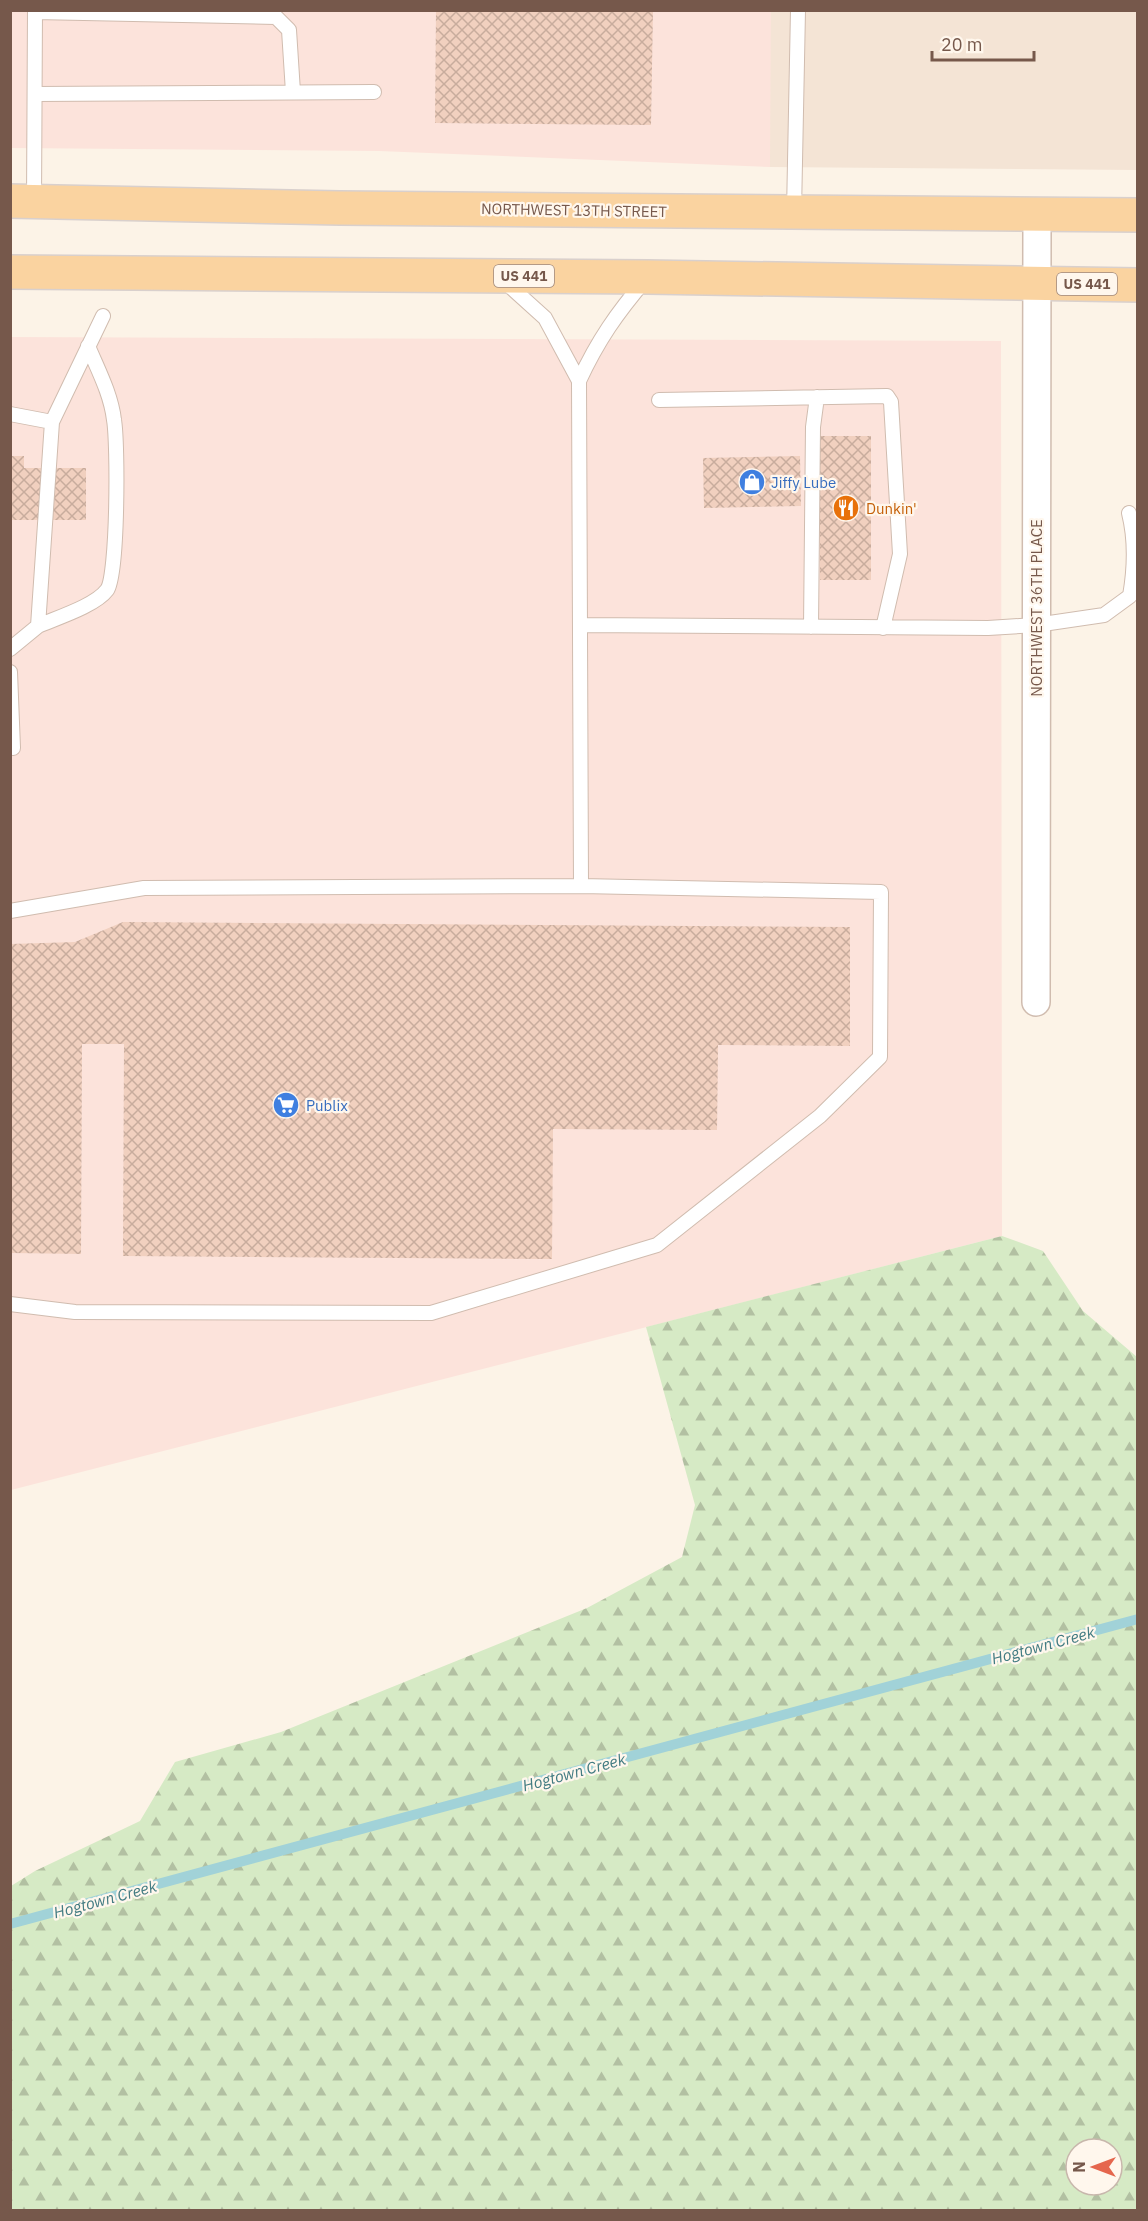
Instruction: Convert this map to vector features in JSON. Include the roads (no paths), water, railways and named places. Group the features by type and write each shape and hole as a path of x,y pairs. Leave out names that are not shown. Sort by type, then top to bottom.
{"main road":[{"name":"NORTHWEST 13TH STREET","path":"22,202 1137,215"},
{"name":"US 441","path":"10,272 497,275 1137,285"}],"street":[{"name":"NORTHWEST 36TH PLACE","path":"1036,1002 1037,215"}],"lane":[{"path":"794,212 798,10"},
{"path":"22,202 36,94 35,11 276,17 289,30 293,92"},
{"path":"36,94 374,92"},
{"path":"497,275 545,318 579,381"},
{"path":"580,886 579,381 611,320 648,277"},
{"path":"38,626 52,422 103,316"},
{"path":"10,649 38,626 83,607 107,590 114,566 114,421 108,393 88,346"},
{"path":"659,400 886,396 891,402 900,554 883,628"},
{"path":"811,627 813,427 817,397"},
{"path":"10,414 52,422"},
{"path":"581,626 988,628 1036,626 1104,615 1130,596 1134,570 1134,534 1129,513"},
{"path":"10,672 13,748"},
{"path":"10,911 144,888 580,886 881,892 880,1057 820,1116 657,1245 431,1313 75,1312 10,1304"}],"waterway":[{"name":"Hogtown Creek","path":"10,1924 1138,1619"}],"place":[{"name":"Jiffy Lube","path":"752,482"},
{"name":"Dunkin'","path":"846,508"},
{"name":"Publix","path":"286,1105"}]}
